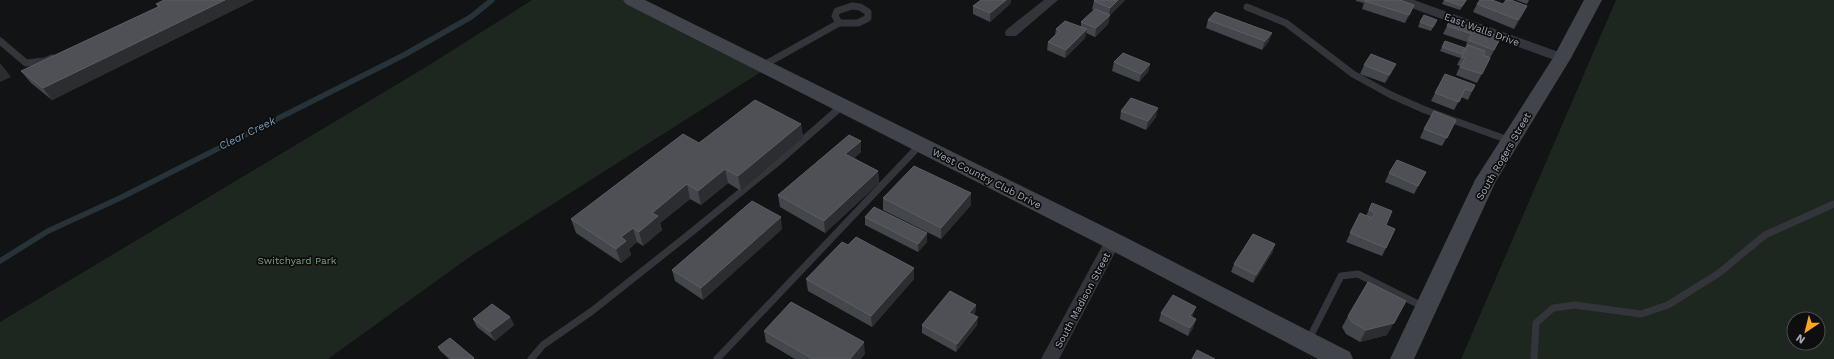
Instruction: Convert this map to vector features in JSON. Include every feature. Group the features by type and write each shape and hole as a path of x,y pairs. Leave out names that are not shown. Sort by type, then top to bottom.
{"main road":[{"name":"West Country Club Drive","path":"632,0 1113,241 1341,359"},
{"name":"South Rogers Street","path":"1402,359 1486,180 1562,58 1593,0"}],"street":[{"path":"1011,33 1052,0"},
{"name":"East Walls Drive","path":"1402,0 1562,58"},
{"name":"South Madison Street","path":"1050,359 1113,241"}],"lane":[{"path":"764,65 839,22 851,24 862,22 868,18 868,12 861,6 851,5 844,7 836,11 835,16 839,22"},
{"path":"1247,7 1276,17 1291,26 1348,71 1375,88 1511,141"},
{"path":"0,41 26,63 45,61 56,56"},
{"path":"532,359 543,345 592,311 694,230 778,162 843,105"},
{"path":"717,359 920,145"},
{"path":"1534,359 1536,323 1553,308 1575,304 1641,314 1668,305 1719,273 1765,235 1834,204"},
{"path":"1307,342 1341,276 1358,274 1426,308"}],"green space":[{"name":"Switchyard Park","path":"532,0 630,0 772,65 471,256 328,359 0,359 0,322 426,67"},
{"path":"1616,0 1834,0 1834,359 1461,359"}],"building":[{"path":"164,0 225,0 43,88 21,71 160,6 156,4"},
{"path":"981,0 1006,0 990,13 973,6"},
{"path":"1118,0 1110,8 1094,1"},
{"path":"1365,0 1400,0 1414,5 1409,15"},
{"path":"1444,0 1466,0 1462,6"},
{"path":"1480,0 1492,0 1503,4 1506,0 1511,0 1527,6 1518,20 1477,4"},
{"path":"1095,9 1110,15 1096,28 1081,22"},
{"path":"1215,12 1272,33 1265,41 1208,20"},
{"path":"1424,15 1437,20 1433,27 1420,22"},
{"path":"1450,20 1501,37 1494,50 1468,40 1472,34 1447,26"},
{"path":"1065,21 1087,29 1066,50 1048,42 1060,31 1056,29"},
{"path":"1445,41 1465,48 1462,54 1442,47"},
{"path":"1468,45 1485,51 1483,55 1490,58 1482,74 1460,67 1465,58 1461,57"},
{"path":"1123,53 1150,64 1141,74 1114,62"},
{"path":"1371,54 1396,64 1389,75 1364,65"},
{"path":"1445,74 1475,85 1472,91 1465,89 1459,102 1435,93"},
{"path":"1131,98 1158,108 1148,121 1121,111"},
{"path":"755,100 801,124 738,176 725,169 698,191 687,184 652,213 658,216 639,232 633,228 621,237 626,241 616,249 571,219 683,134 699,143"},
{"path":"1434,111 1456,120 1447,138 1424,129"},
{"path":"849,135 861,141 845,154 878,171 824,221 778,195"},
{"path":"1397,160 1426,172 1418,186 1389,173"},
{"path":"914,166 971,193 941,228 883,198"},
{"path":"752,201 781,217 701,288 672,270"},
{"path":"1372,203 1392,211 1386,225 1395,229 1386,248 1350,233 1360,213 1372,218 1375,213 1369,210"},
{"path":"874,207 927,233 918,244 865,217"},
{"path":"1253,234 1275,244 1256,275 1234,264"},
{"path":"856,237 914,268 871,316 806,279 842,242 848,245"},
{"path":"1368,282 1406,301 1394,323 1366,330 1352,322 1348,316"},
{"path":"950,291 976,305 969,313 978,317 957,344 922,325"},
{"path":"1173,295 1196,307 1190,316 1196,319 1190,328 1161,313"},
{"path":"791,302 864,342 850,359 813,359 764,331"},
{"path":"492,304 510,317 490,332 473,319"},
{"path":"450,338 474,358 452,359 438,347"},
{"path":"1197,350 1215,359 1192,359"}],"waterway":[{"name":"Clear Creek","path":"0,261 48,231 118,199 404,55 471,17 492,0"}]}
